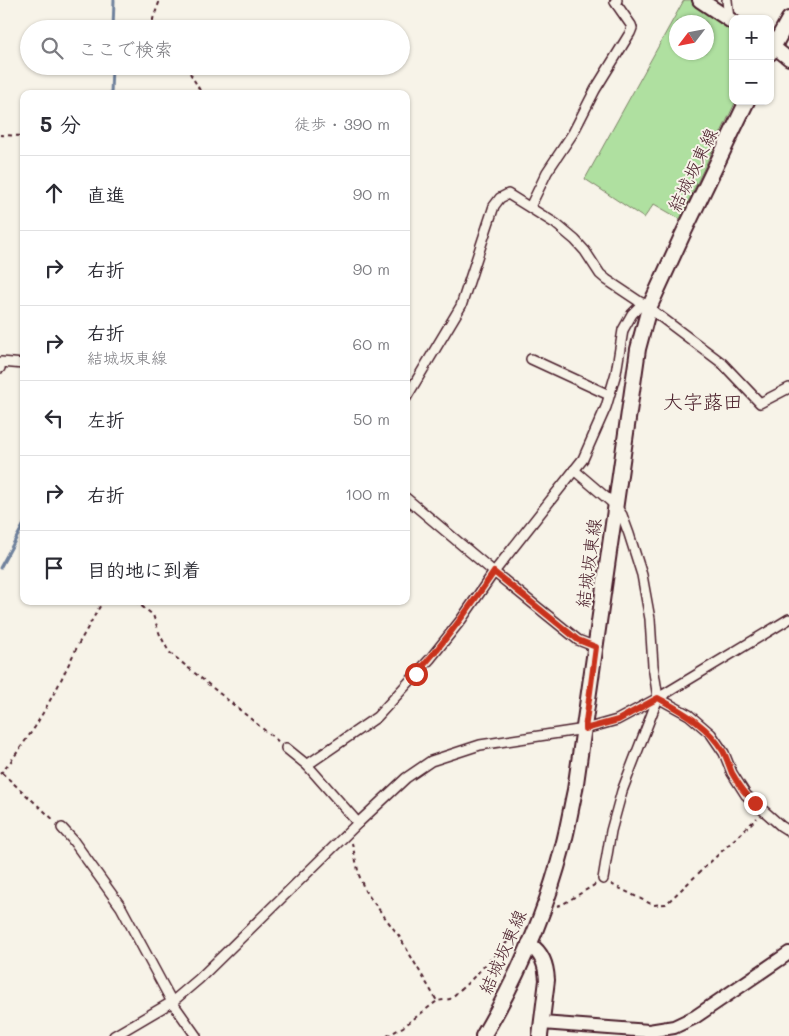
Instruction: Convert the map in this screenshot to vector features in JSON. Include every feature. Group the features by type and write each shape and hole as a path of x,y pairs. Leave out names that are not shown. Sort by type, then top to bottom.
{"main road":[{"path":"700,0 729,20"},
{"path":"774,43 789,19"},
{"name":"結城坂東線","path":"483,1036 505,998 529,944 542,912 563,846 585,729 638,349 646,305 682,236 745,105"},
{"path":"529,944 540,954 546,970 547,980 540,1029"}],"street":[{"path":"530,207 547,172 573,133 595,90 632,28 614,2 617,0"},
{"path":"727,0 730,15"},
{"path":"774,50 789,59"},
{"path":"410,391 461,306 494,206 500,198 508,194 556,224 585,251 600,274 646,305 722,363 760,403 789,388"},
{"path":"307,765 377,717 430,659 461,620 494,572 574,470 582,459 606,407 616,373 623,330 632,314 646,305"},
{"path":"531,359 609,395"},
{"path":"0,368 1,362 20,364"},
{"path":"574,470 616,506 622,515 642,575 650,619 653,666 658,698 622,791 611,831 603,880"},
{"path":"410,501 578,640 596,647"},
{"path":"114,1036 172,1002 199,979 358,823 406,778 431,761 480,746 585,729 618,720 789,619"},
{"path":"658,698 689,715 711,734 724,752 732,773 746,795 781,826 789,830"},
{"path":"286,748 307,765 358,823"},
{"path":"62,828 121,907 172,1002 196,1036"},
{"path":"540,1029 649,1031 674,1027 695,1017 789,953"}],"path":[{"path":"152,20 160,0"},
{"path":"191,75 200,90"},
{"path":"0,135 20,136"},
{"path":"62,828 1,774 35,727 101,605"},
{"path":"140,605 153,616 169,652 286,748"},
{"path":"388,1036 438,1001"}],"green space":[{"path":"684,0 693,0 729,25 729,105 734,105 680,219 654,204 644,218 585,179 669,27 669,60 714,60 714,15 676,15"}],"waterway":[{"path":"113,20 114,0"},
{"path":"111,90 112,75"},
{"path":"0,568 20,531"}],"district":[{"name":"大字蕗田","path":"703,402"}],"route":[{"path":"416,674 461,620 494,572 578,640 596,647 585,729 618,720 658,698 689,715 711,734 724,752 732,773 746,795 755,803"}]}
